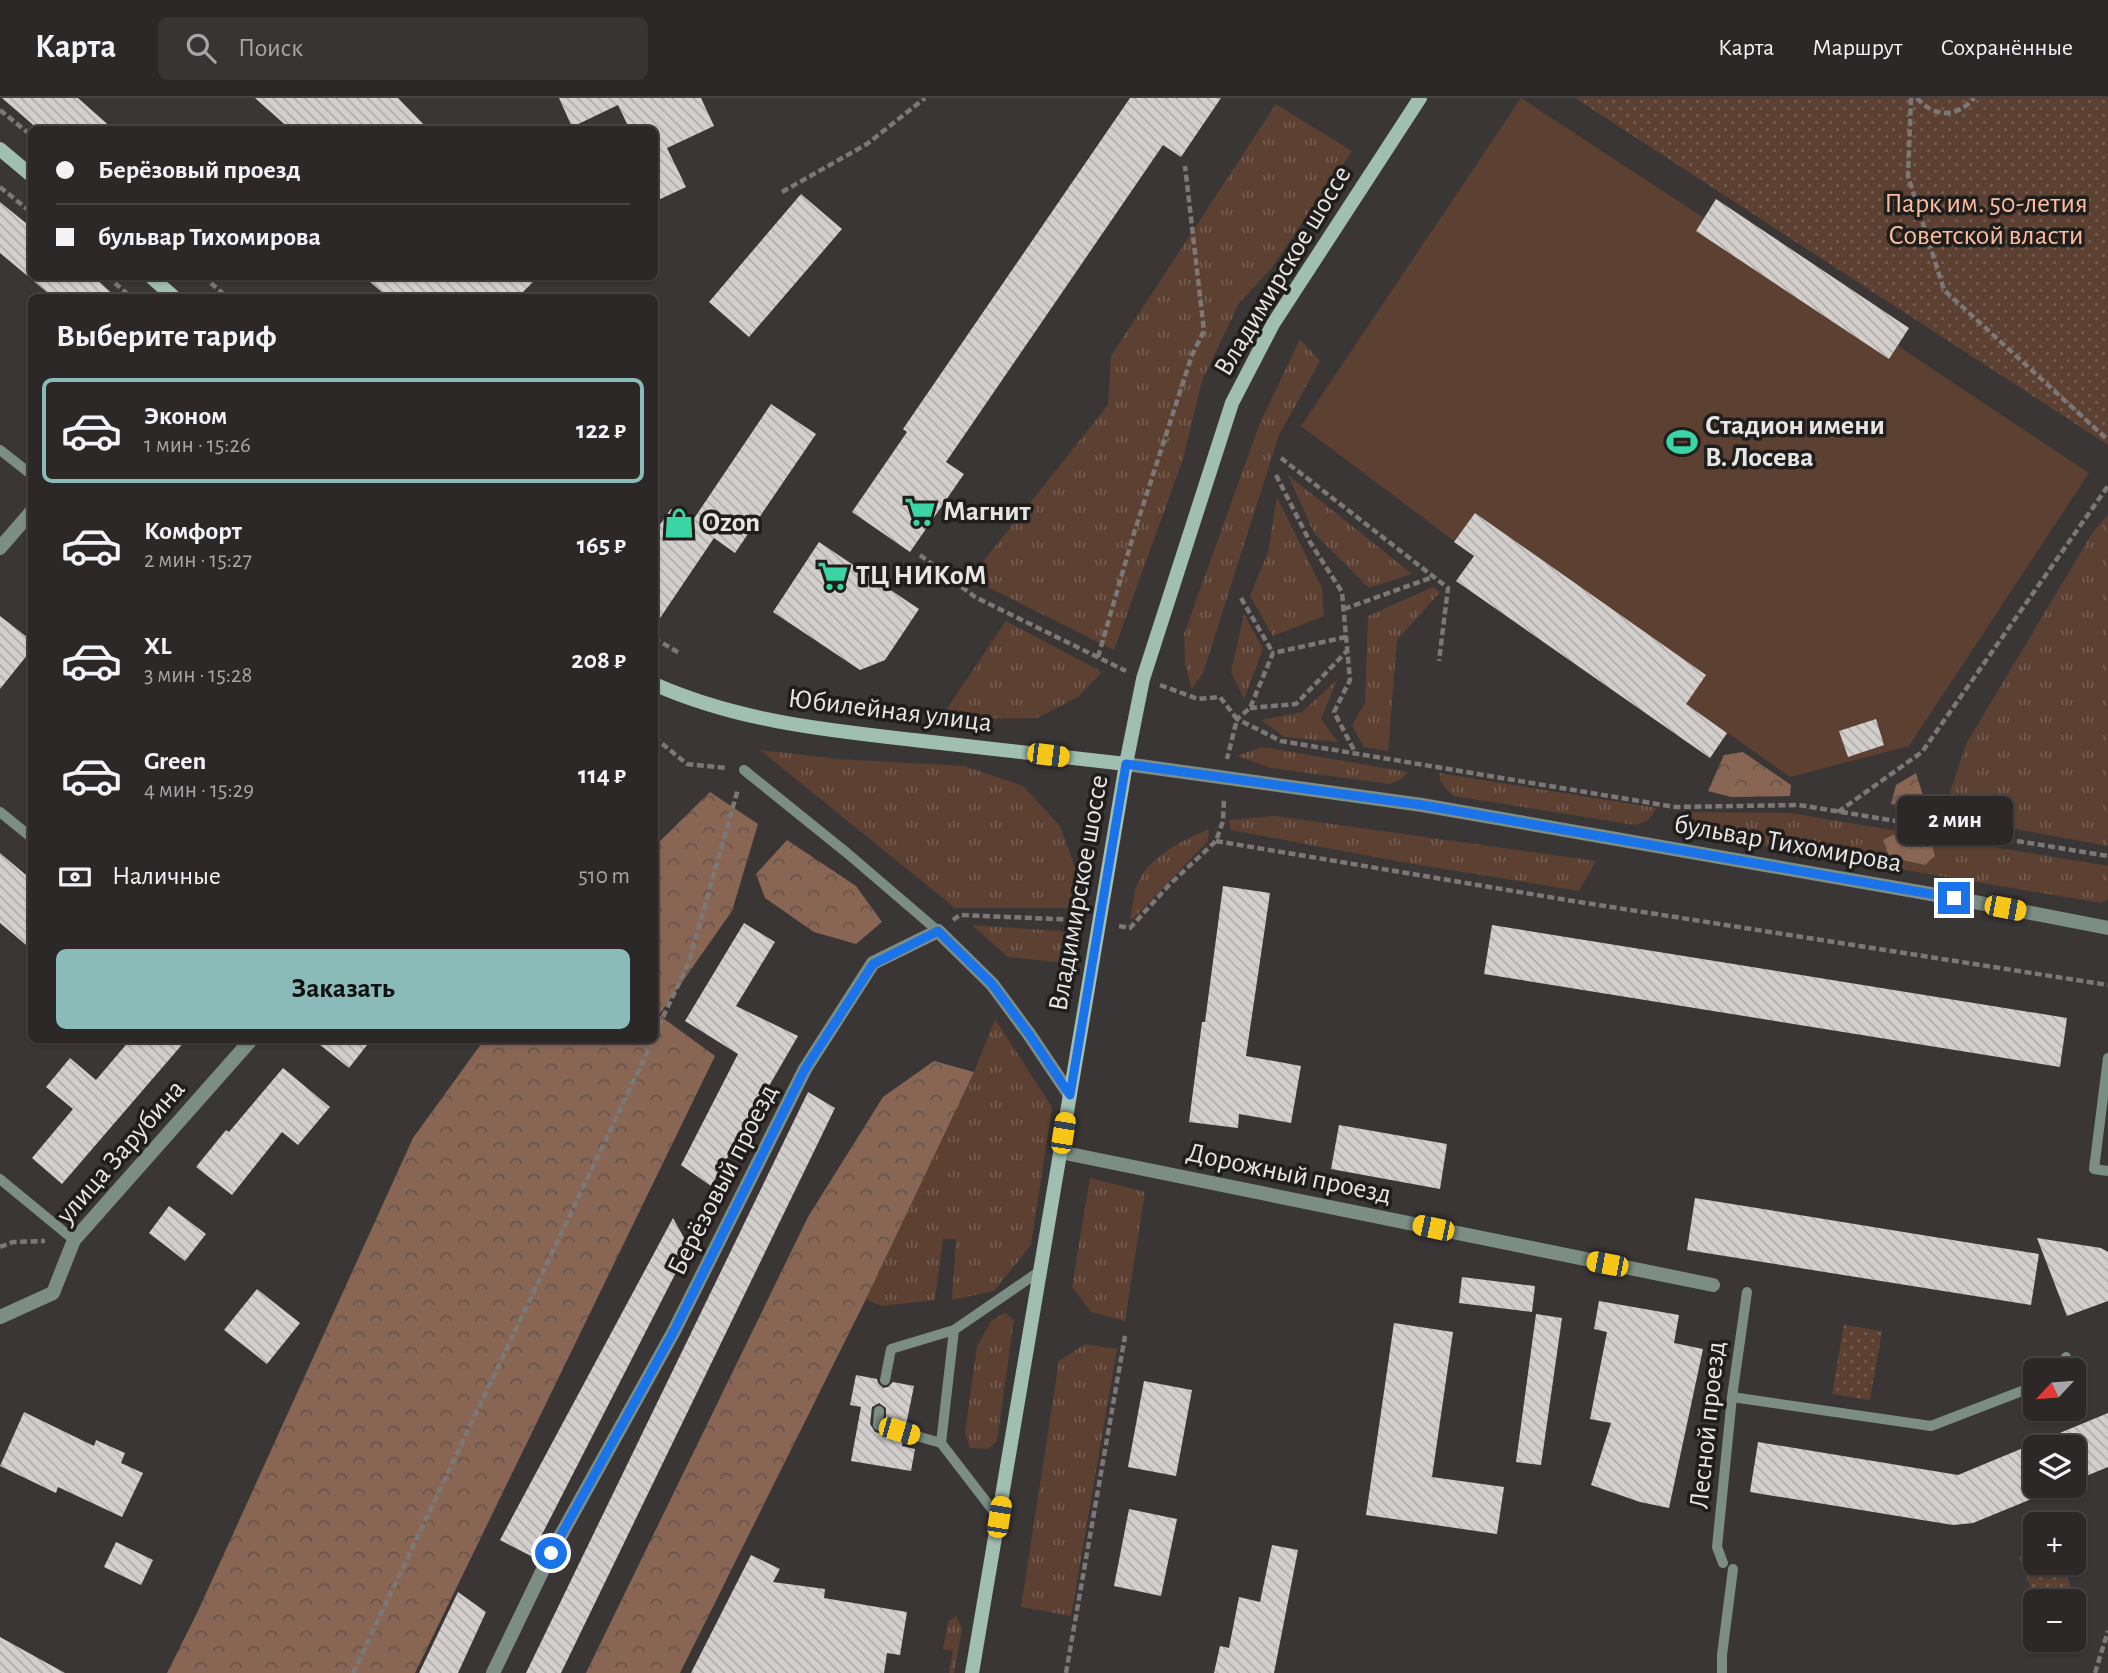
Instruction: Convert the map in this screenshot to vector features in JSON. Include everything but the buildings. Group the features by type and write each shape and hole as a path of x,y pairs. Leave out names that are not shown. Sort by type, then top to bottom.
{"main road":[{"name":"Владимирское шоссе","path":"972,1673 1126,764 1143,678 1232,403 1273,324 1420,98"},
{"path":"0,149 28,173"},
{"path":"155,280 170,294"},
{"name":"Юбилейная улица","path":"658,686 734,713 807,728 1126,764"}],"street":[{"path":"0,548 28,516"},
{"name":"бульвар Тихомирова","path":"1126,764 1422,805 1954,898 2108,928"},
{"path":"938,931 992,984 1070,1095"},
{"name":"Берёзовый проезд","path":"493,1673 551,1553 674,1331 805,1069 873,964 938,931"},
{"name":"улица Зарубина","path":"0,1317 53,1293 74,1240 248,1043"},
{"name":"Дорожный проезд","path":"1060,1152 1713,1285"}],"lane":[{"path":"0,450 28,472"},
{"path":"744,770 938,931"},
{"path":"0,812 28,835"},
{"path":"2108,1058 2094,1169 2108,1171"},
{"path":"0,1179 74,1240"},
{"path":"886,1380 891,1349 954,1329 1040,1270"},
{"name":"Лесной проезд","path":"1722,1673 1728,1566 1717,1547 1732,1397 1747,1292"},
{"path":"941,1443 954,1329"},
{"path":"1732,1397 1931,1426 2023,1390"},
{"path":"879,1411 878,1425 941,1443 999,1517"}],"path":[{"path":"782,192 867,144 925,98"},
{"path":"1911,98 1908,176 1944,290 2108,440"},
{"path":"1917,98 1925,107 1946,114 1966,107 1974,98"},
{"path":"0,110 28,132"},
{"path":"1098,657 1154,469 1192,355 1204,331 1185,166"},
{"path":"0,187 28,210"},
{"path":"111,280 127,294"},
{"path":"207,280 223,294"},
{"path":"1281,458 1448,588 1439,661"},
{"path":"1276,475 1310,542 1342,592 1350,680 1334,712 1355,753"},
{"path":"1838,812 1922,752 2108,486"},
{"path":"920,555 975,597 1143,678 1198,699"},
{"path":"1344,609 1433,577"},
{"path":"1241,598 1273,653"},
{"path":"1273,653 1346,637"},
{"path":"658,640 681,654"},
{"path":"1250,708 1296,704 1347,651"},
{"path":"1273,653 1250,708 1237,719 1281,741 1675,807 1799,805 2108,856"},
{"path":"658,740 687,764 744,770 689,962 658,1029"},
{"path":"1216,841 1573,901 2108,985"},
{"path":"353,1673 652,1043"},
{"path":"0,1247 13,1242 74,1240"},
{"path":"1066,1673 1125,1336"},
{"path":"2095,1673 2108,1631"}],"green space":[{"name":"Стадион имени В. Лосева","path":"1521,98 1704,218 1716,199 1909,328 1898,346 2089,473 1909,746 1790,777 1728,733 1710,758 1474,556 1301,426"},
{"name":"Парк им. 50-летия Советской власти","path":"1575,98 2108,98 2108,445"},
{"path":"1276,104 1352,151 1270,270 1239,303 1202,381 1183,459 1114,650 970,578 1108,405 1111,356"},
{"path":"1300,339 1320,361 1279,435 1203,673 1192,689 1185,663 1184,634 1260,423"},
{"path":"1288,475 1412,574 1369,588 1314,533"},
{"path":"1277,497 1322,588 1324,616 1273,636 1250,596 1268,552"},
{"path":"2108,515 2108,846 1956,818 1950,792 1966,744 2093,532"},
{"path":"1433,587 1440,592 1397,640 1388,751 1364,747 1352,725 1365,703 1368,616"},
{"path":"1244,614 1263,649 1244,699 1231,672"},
{"path":"1006,621 1102,672 1078,697 1037,718 940,719"},
{"path":"1337,680 1321,719 1338,742 1285,737 1261,720 1302,712"},
{"path":"1262,747 1408,772 1390,784 1271,768 1237,756"},
{"path":"760,750 838,759 964,766 1023,786 1060,826 1077,872 1075,908 955,908"},
{"path":"1743,752 1791,785 1790,796 1731,797 1708,791 1724,755"},
{"path":"1439,773 1657,808 1647,821 1635,825 1454,796 1440,780"},
{"path":"1916,773 1925,802 1921,809 1891,804 1896,785"},
{"path":"710,792 758,824 732,911 659,1015 715,1056 415,1673 167,1673 198,1611 413,1138 482,1043 658,1043 658,843"},
{"path":"1680,812 1790,813 2108,866 2108,899 2101,903 1692,834 1680,820"},
{"path":"1275,816 1596,861 1579,891 1231,830 1229,820"},
{"path":"1209,829 1208,841 1133,919 1130,918 1137,885 1149,866 1178,844"},
{"path":"1893,835 1931,842 1935,856 1925,865 1889,857 1883,840"},
{"path":"787,840 856,886 882,922 856,944 814,932 765,898 756,874"},
{"path":"972,925 1071,932 1064,963 1008,957"},
{"path":"995,1019 1052,1107 1031,1245 994,1291 952,1300 956,1239 943,1239 935,1300 881,1306 866,1299 974,1072"},
{"path":"934,1061 974,1072 866,1299 680,1673 586,1673 808,1217 883,1097"},
{"path":"1090,1178 1145,1192 1125,1321 1091,1312 1072,1287"},
{"path":"1005,1313 1014,1320 997,1441 988,1449 970,1448 965,1433 977,1346 991,1321"},
{"path":"1844,1325 1882,1331 1870,1400 1832,1394"},
{"path":"1085,1344 1117,1349 1071,1616 1021,1607 1059,1361"},
{"path":"2026,1575 2066,1575 2072,1589 2031,1589"},
{"path":"956,1616 962,1629 954,1673 949,1673 953,1651 943,1649 948,1622"}],"place":[{"name":"Стадион имени В. Лосева","path":"1682,442"},
{"name":"Магнит","path":"920,512"},
{"name":"Ozon","path":"679,523"},
{"name":"ТЦ НИКоМ","path":"833,576"}],"route":[{"path":"551,1553 674,1331 805,1069 873,964 938,931 992,984 1070,1095 1126,764 1422,805 1954,898"}]}
